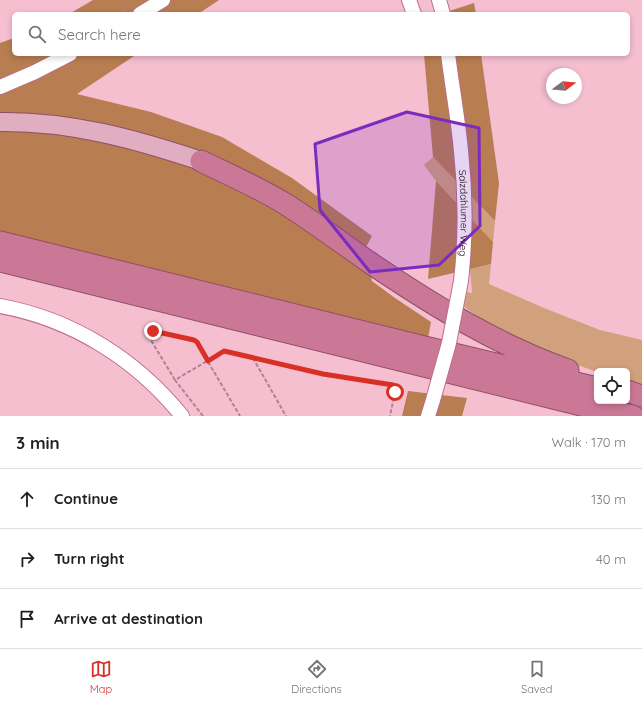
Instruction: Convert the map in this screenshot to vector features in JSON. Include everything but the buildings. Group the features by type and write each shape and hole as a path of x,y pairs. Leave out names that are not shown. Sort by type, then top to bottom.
{"highway":[{"path":"201,161 250,184 287,206 371,263 480,330 518,350 558,367 594,379"},
{"path":"0,242 416,345 594,387"},
{"path":"0,261 594,408 633,416"},
{"path":"0,275 165,302"},
{"path":"630,392 642,397"},
{"path":"630,395 642,397"}],"main road":[{"path":"0,122 60,126 110,134 201,161"}],"street":[{"path":"143,12 163,0"},
{"path":"409,0 413,12"},
{"path":"439,0 442,12"},
{"path":"0,87 35,72 66,56"},
{"name":"Salzdahlumer Weg","path":"428,416 449,343 461,281 465,236 464,181 448,56"},
{"path":"0,306 54,320 107,348 134,368 182,416"}],"path":[{"path":"203,416 175,380 149,337 150,333 153,331 194,340 197,342 240,416"},
{"path":"175,380 224,351 323,374 393,385 395,392 390,416"},
{"path":"253,358 286,416"}],"highlighted area":[{"path":"407,112 479,128 480,226 439,265 370,272 320,210 315,144"}],"shaded area":[{"path":"93,0 219,0 201,12 72,12"},
{"path":"474,3 476,12 446,12"},
{"path":"12,39 12,56 134,56 77,94 151,112 222,137 292,178 372,236 365,249 372,281 431,322 428,338 0,234 0,43"},
{"path":"424,56 481,56 499,183 495,221 433,157"},
{"path":"433,157 495,221 493,242 436,181 424,165"},
{"path":"436,181 493,242 491,264 428,279"},
{"path":"491,264 489,284 600,330 642,340 642,389 630,384 630,368 594,368 594,371 561,359 507,336 464,307 467,292 472,293 470,269"},
{"path":"408,391 467,398 462,416 402,416"}],"route":[{"path":"153,331 194,340 197,342 208,361 224,351 323,374 393,385 395,392"}]}
